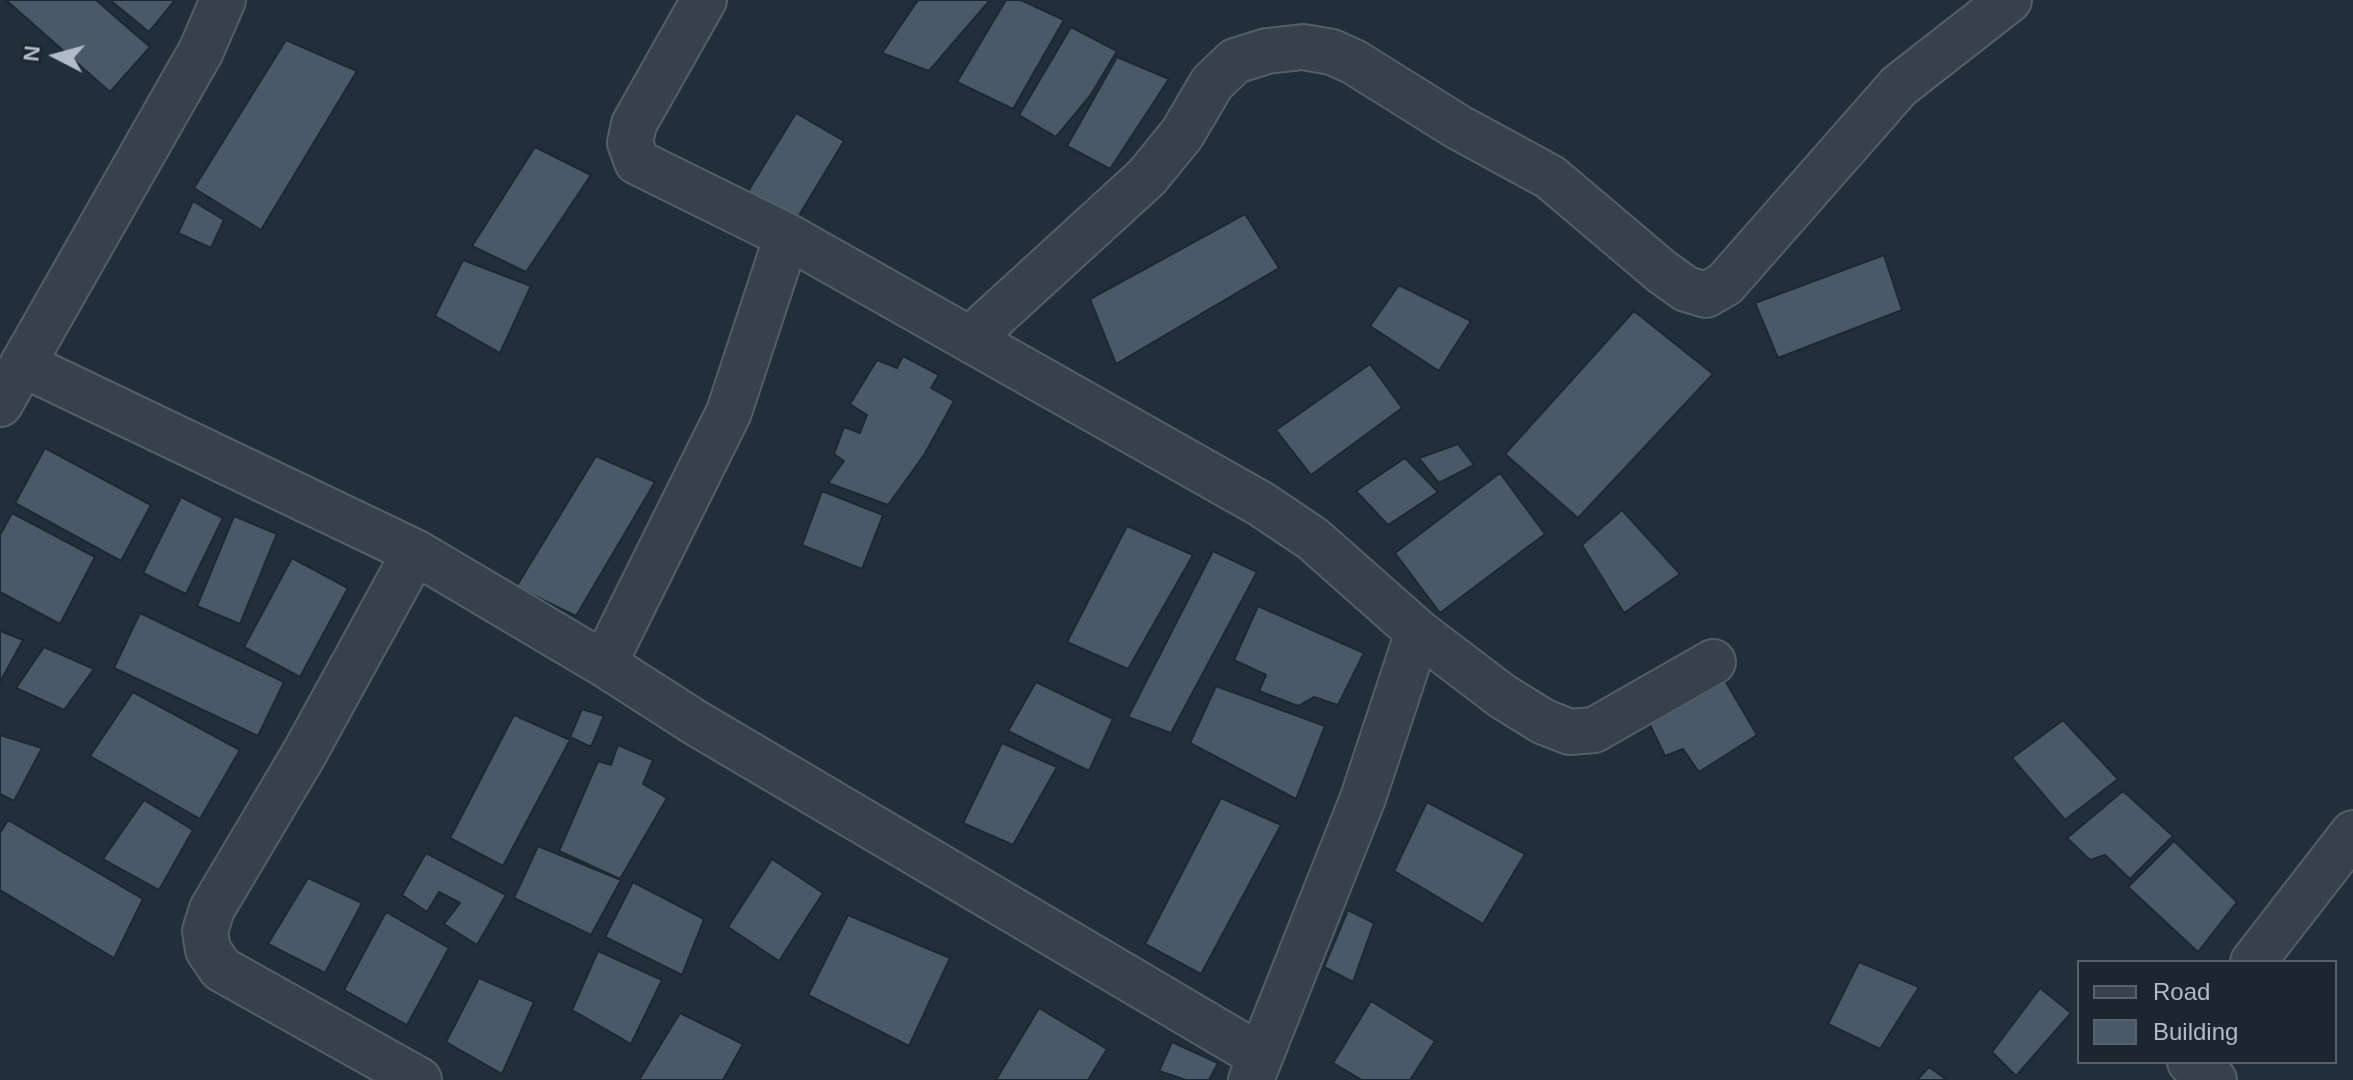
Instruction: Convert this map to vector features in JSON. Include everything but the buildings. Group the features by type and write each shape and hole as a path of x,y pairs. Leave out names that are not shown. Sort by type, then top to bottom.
{"street":[{"path":"0,404 201,51 223,0"},
{"path":"704,0 634,124 630,143 637,162 787,236 1261,504 1313,539 1418,632 1502,696 1544,722 1570,732 1594,730 1713,662"},
{"path":"970,339 1147,177 1182,134 1212,83 1235,61 1267,51 1303,47 1332,52 1354,62 1458,127 1550,177 1661,271 1686,289 1706,295 1725,284 1899,86 2009,0"},
{"path":"604,664 729,412 787,236"},
{"path":"24,365 415,552 604,664 1255,1068 1363,798 1418,632"},
{"path":"415,552 304,754 212,909 205,931 208,950 221,969 419,1080"},
{"path":"2255,960 2353,833"},
{"path":"2162,1080 2174,1064"},
{"path":"2193,1064 2214,1080"}]}
